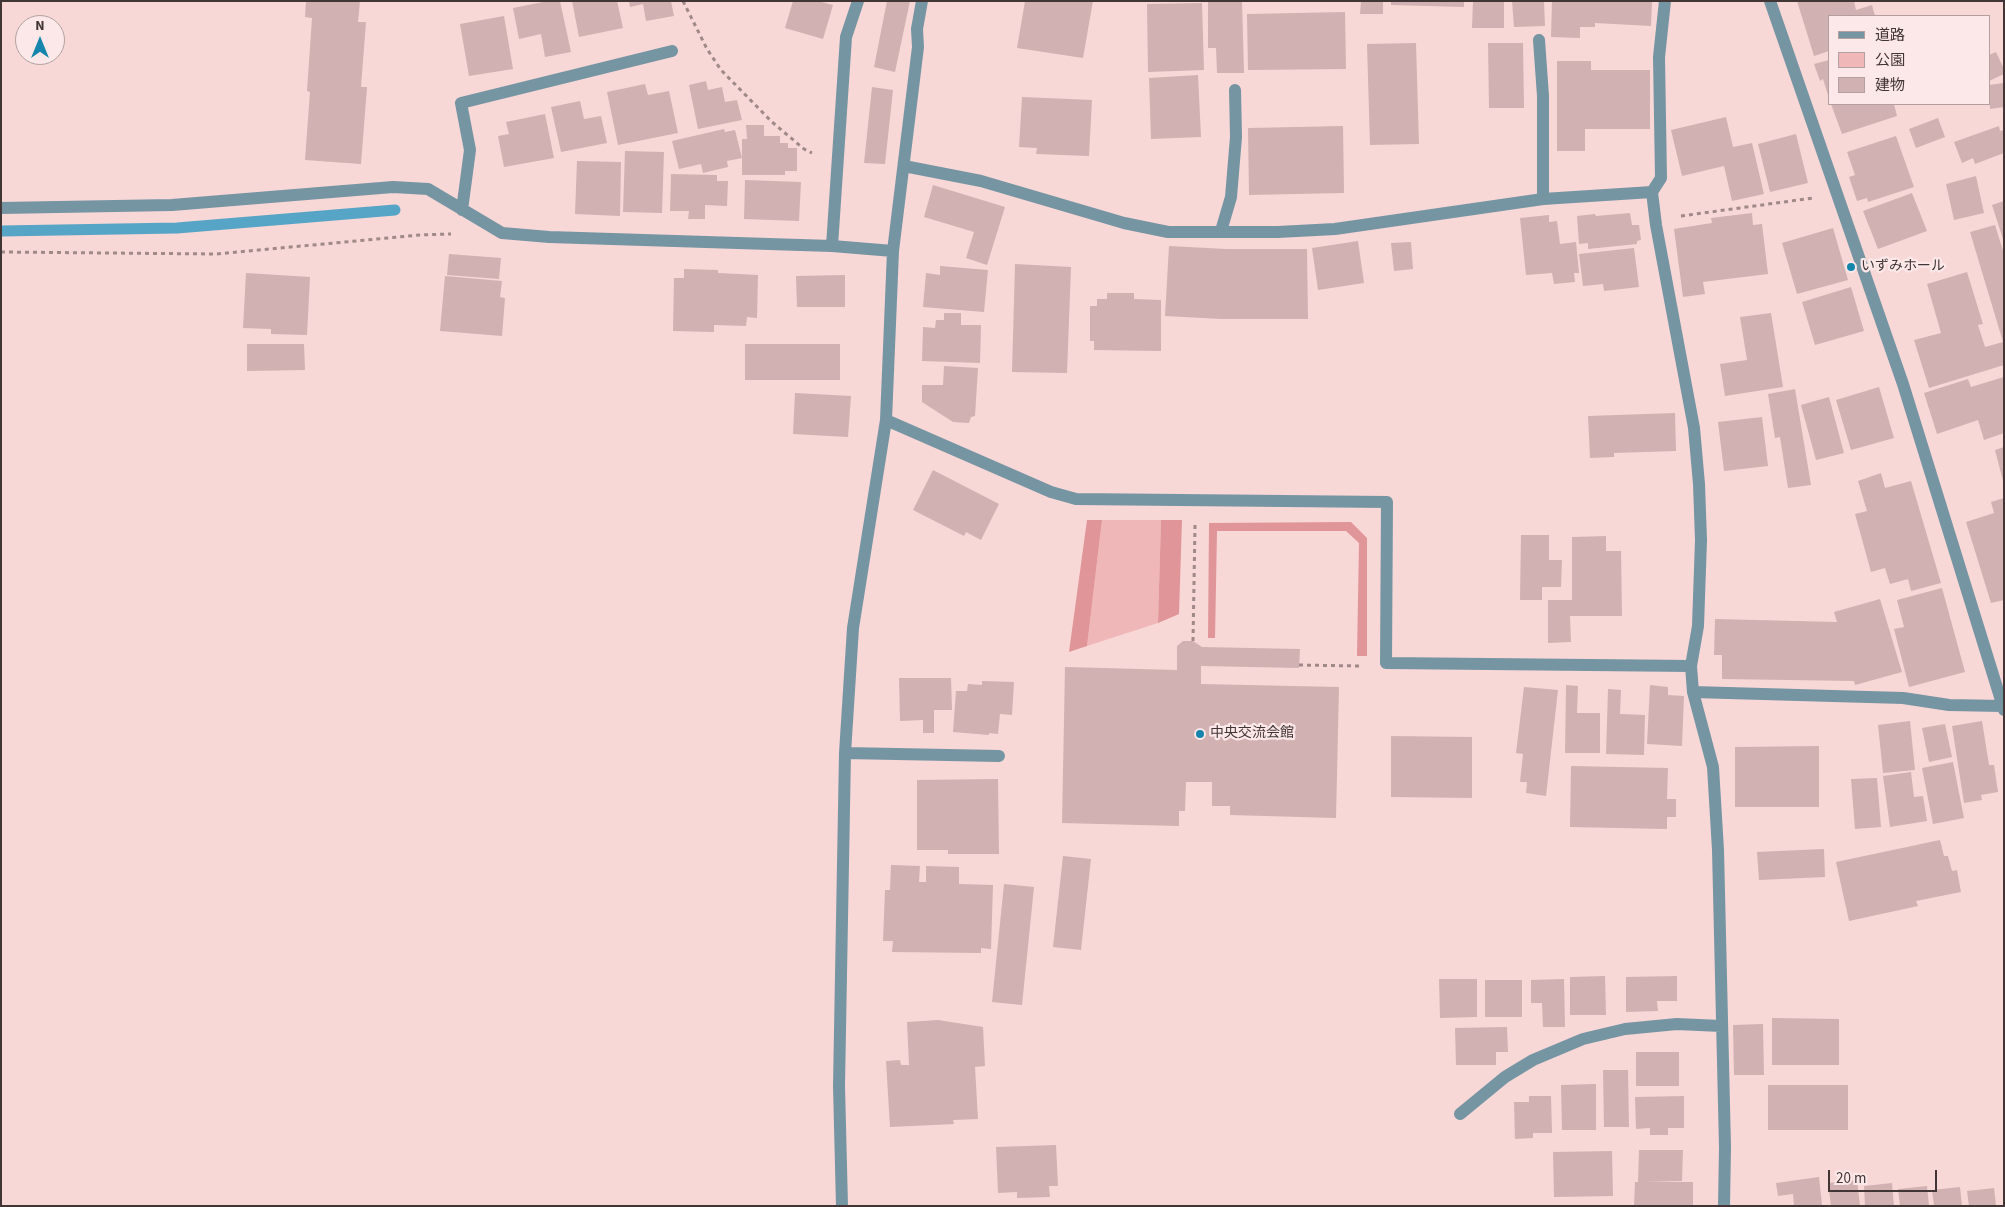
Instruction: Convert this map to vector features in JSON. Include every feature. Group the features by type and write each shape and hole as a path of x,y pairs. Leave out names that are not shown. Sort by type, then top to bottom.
{"street":[{"path":"832,246 846,37 858,1"},
{"path":"842,1206 839,1086 845,753 853,628 886,420 892,251 904,166 918,47 917,30 922,1"},
{"path":"1665,1 1659,57 1661,178 1652,192 1655,219 1694,428 1700,484 1702,540 1698,616 1690,666 1692,692 1713,767 1718,850 1725,1147 1724,1206"},
{"path":"1692,692 1903,698 1949,705 2003,708 1903,384 1770,1"},
{"path":"1539,40 1543,96 1543,199"},
{"path":"462,210 470,150 461,103 672,51"},
{"path":"1221,231 1231,197 1236,137 1235,90"},
{"path":"904,166 980,181 1133,225 1168,232 1334,230 1543,199 1652,192"},
{"path":"1,208 172,205 393,187 428,189 502,233 549,237 832,246 892,251"},
{"path":"886,420 1064,496 1089,500 1387,502 1386,663 1690,666"},
{"path":"845,753 999,756"},
{"path":"1460,1114 1505,1077 1533,1060 1583,1039 1625,1029 1677,1024 1721,1026"}],"path":[{"path":"683,1 706,49 722,70 772,122 804,149 838,165"},
{"path":"1655,219 1837,194"},
{"path":"1,252 216,254 420,235 456,234"},
{"path":"1193,641 1195,500"},
{"path":"1299,665 1365,666 1386,663"}],"green space":[{"path":"1102,520 1161,520 1158,623 1087,646"}],"shaded area":[{"path":"1087,520 1102,520 1087,646 1069,652"},
{"path":"1161,520 1182,520 1179,614 1158,623"},
{"path":"1351,522 1367,538 1367,656 1357,656 1359,543 1346,531 1217,531 1215,638 1208,638 1209,523"}],"building":[{"path":"306,1 360,1 358,22 366,22 361,87 367,87 361,164 305,160 310,92 307,91 312,18 305,17"},
{"path":"548,1 560,1 571,52 545,57 541,34 519,39 513,8"},
{"path":"572,1 617,1 623,28 579,37"},
{"path":"629,1 671,1 674,16 646,21 643,4 630,7"},
{"path":"793,1 818,1 833,5 823,39 785,28"},
{"path":"887,1 910,1 895,72 874,67"},
{"path":"1025,1 1093,1 1083,58 1017,48"},
{"path":"1208,1 1242,1 1244,73 1217,73 1216,48 1208,48"},
{"path":"1361,1 1383,1 1383,14 1360,14"},
{"path":"1391,1 1464,1 1464,7 1391,5"},
{"path":"1473,1 1504,1 1504,28 1472,28"},
{"path":"1512,1 1544,1 1545,26 1514,27"},
{"path":"1552,1 1652,1 1651,26 1595,23 1595,27 1580,27 1580,38 1551,37"},
{"path":"1797,1 1854,1 1856,10 1872,5 1875,15 1828,15 1828,51 1814,56"},
{"path":"1202,3 1204,70 1148,72 1147,4"},
{"path":"1345,12 1346,69 1248,70 1247,14"},
{"path":"504,16 513,69 469,76 460,24"},
{"path":"1416,43 1419,144 1370,145 1367,44"},
{"path":"1488,43 1523,43 1524,108 1489,108"},
{"path":"1996,52 2004,69 2004,74 1990,81 1990,55"},
{"path":"1828,60 1828,95 1823,79 1820,81 1814,64"},
{"path":"1557,61 1591,61 1591,70 1650,70 1650,129 1585,129 1585,151 1557,151"},
{"path":"1198,75 1201,137 1151,139 1149,78"},
{"path":"706,81 708,90 722,87 725,102 737,100 742,120 698,129 689,85"},
{"path":"2004,83 2004,107 1990,109 1990,85"},
{"path":"645,84 648,95 669,91 678,133 618,145 607,92"},
{"path":"872,87 893,90 885,164 864,163"},
{"path":"1022,97 1092,100 1089,156 1036,154 1037,148 1019,147"},
{"path":"580,101 584,119 601,116 607,143 561,152 551,107"},
{"path":"1831,105 1894,105 1897,116 1842,134"},
{"path":"545,114 554,158 504,167 498,136 509,134 506,122"},
{"path":"1726,117 1733,147 1752,143 1764,194 1732,201 1724,166 1682,176 1671,130"},
{"path":"1938,118 1945,137 1916,148 1909,129"},
{"path":"746,125 764,125 764,136 780,136 780,143 788,143 788,148 797,148 797,171 785,171 785,175 742,175 742,139 747,139"},
{"path":"1343,126 1344,193 1249,195 1248,128"},
{"path":"1999,126 2000,131 2004,130 2004,153 1975,164 1973,158 1962,163 1954,142"},
{"path":"724,129 725,132 735,130 742,158 727,161 728,167 703,173 701,164 679,169 672,141"},
{"path":"1796,134 1808,183 1770,192 1758,144"},
{"path":"1896,136 1914,187 1868,202 1867,198 1857,201 1849,177 1855,175 1847,152"},
{"path":"625,151 664,152 662,213 623,212"},
{"path":"577,161 621,162 620,216 575,214"},
{"path":"671,174 717,175 717,181 728,181 727,206 705,205 705,219 688,219 689,211 670,211"},
{"path":"1976,176 1984,213 1954,220 1946,184"},
{"path":"745,180 801,182 799,221 744,219"},
{"path":"933,185 1005,207 987,265 966,258 974,232 924,217"},
{"path":"1912,193 1927,231 1878,249 1863,211"},
{"path":"2004,201 2004,239 2003,239 1992,205"},
{"path":"1630,213 1632,225 1639,225 1641,240 1637,241 1637,244 1588,249 1588,243 1579,244 1577,216"},
{"path":"1752,213 1753,225 1762,224 1768,274 1703,282 1705,294 1683,297 1674,229 1712,223 1711,218"},
{"path":"1549,215 1549,222 1557,221 1560,244 1576,242 1579,273 1574,273 1575,282 1554,284 1552,273 1526,275 1520,218"},
{"path":"1995,225 2004,254 2004,365 1929,388 1914,340 1941,333 1927,284 1967,272 1983,324 1978,325 1985,347 2003,342 1970,232"},
{"path":"1833,228 1848,280 1797,294 1782,243"},
{"path":"1358,241 1364,283 1318,290 1312,248"},
{"path":"1411,242 1413,269 1394,271 1391,243"},
{"path":"1169,246 1226,249 1307,249 1308,319 1222,319 1165,316"},
{"path":"1634,248 1639,287 1604,291 1603,284 1583,286 1579,254"},
{"path":"449,254 501,258 499,279 447,275"},
{"path":"1015,264 1071,267 1067,373 1012,372"},
{"path":"940,266 988,270 984,312 923,307 926,273 940,275"},
{"path":"684,269 718,270 718,273 758,275 757,318 747,317 746,326 714,325 714,332 673,331 674,278 684,278"},
{"path":"246,273 310,277 307,335 271,334 271,329 243,328"},
{"path":"845,275 845,307 797,307 796,276"},
{"path":"445,276 502,281 500,297 505,298 502,336 440,331"},
{"path":"1851,287 1864,331 1815,345 1802,302"},
{"path":"1107,293 1134,293 1134,299 1161,300 1161,351 1094,350 1094,341 1090,341 1090,306 1097,306 1097,299 1107,299"},
{"path":"944,313 961,313 961,325 981,325 980,363 922,361 923,327 935,328 936,320 944,320"},
{"path":"1771,313 1783,387 1725,396 1720,364 1747,360 1740,317"},
{"path":"247,344 304,344 305,370 247,371"},
{"path":"745,344 840,344 840,380 745,380"},
{"path":"944,366 978,368 975,416 971,417 969,423 953,422 922,402 922,385 943,385"},
{"path":"2004,377 2004,433 1984,440 1978,420 1937,434 1924,393 1968,379 1971,387"},
{"path":"1879,387 1894,438 1851,450 1836,400"},
{"path":"1795,389 1811,485 1788,488 1780,437 1775,438 1768,394"},
{"path":"795,393 851,396 848,437 793,434"},
{"path":"1829,397 1844,453 1816,460 1801,405"},
{"path":"1675,413 1676,451 1614,453 1614,457 1590,458 1588,416"},
{"path":"1762,417 1768,466 1724,471 1718,422"},
{"path":"2004,447 2004,481 2003,481 1995,450"},
{"path":"933,470 999,504 981,540 966,532 964,536 913,510"},
{"path":"1881,473 1885,488 1911,481 1941,583 1911,591 1908,579 1890,584 1885,568 1871,572 1855,514 1867,511 1858,481"},
{"path":"2004,498 2004,600 1991,603 1966,522 1994,513 1991,502"},
{"path":"1521,535 1549,535 1549,560 1562,560 1561,587 1542,587 1542,600 1520,600"},
{"path":"1606,536 1606,551 1621,551 1622,616 1570,616 1571,642 1548,643 1548,600 1572,600 1572,537"},
{"path":"1942,588 1965,672 1909,687 1894,629 1904,627 1897,600"},
{"path":"1880,599 1902,672 1855,685 1854,681 1722,679 1722,655 1714,655 1715,619 1837,622 1834,612"},
{"name":"中央交流会館","path":"1183,641 1193,641 1202,647 1300,649 1299,668 1201,666 1201,684 1339,687 1336,818 1230,815 1230,806 1212,806 1212,782 1186,782 1185,811 1179,811 1179,826 1062,823 1065,667 1177,670 1177,646"},
{"path":"899,678 951,678 952,710 934,710 934,733 923,733 923,720 900,721"},
{"path":"982,681 1014,682 1012,715 1000,714 998,734 953,732 956,691 967,691 968,684 982,685"},
{"path":"1566,685 1578,686 1577,713 1600,713 1600,753 1565,753"},
{"path":"1650,685 1668,687 1668,695 1684,696 1682,746 1647,744"},
{"path":"1524,687 1558,690 1546,796 1526,793 1527,782 1520,782 1523,754 1516,753"},
{"path":"1608,689 1621,690 1620,714 1645,715 1644,755 1606,754"},
{"path":"1910,721 1915,770 1883,773 1878,725"},
{"path":"1982,721 1989,765 1994,765 1998,792 1981,795 1982,800 1964,803 1952,726"},
{"path":"1945,724 1952,757 1929,762 1922,728"},
{"path":"1391,736 1472,737 1472,798 1391,797"},
{"path":"1819,746 1819,807 1735,807 1735,747"},
{"path":"1953,762 1964,818 1933,824 1922,768"},
{"path":"1571,766 1668,768 1667,799 1676,799 1676,817 1667,817 1667,829 1570,827"},
{"path":"1911,772 1914,797 1923,796 1927,821 1890,827 1883,776"},
{"path":"1877,778 1881,827 1855,829 1851,779"},
{"path":"998,779 999,854 948,854 948,850 917,850 917,780"},
{"path":"1940,840 1944,856 1948,856 1952,871 1957,870 1961,892 1916,901 1918,906 1849,921 1836,862"},
{"path":"1824,849 1825,877 1759,880 1757,852"},
{"path":"1063,856 1091,859 1081,950 1053,947"},
{"path":"891,865 920,866 919,882 926,882 926,866 959,867 959,884 993,885 991,949 981,948 981,953 892,952 893,941 883,941 885,890 890,890"},
{"path":"1004,884 1034,887 1022,1005 992,1002"},
{"path":"1605,976 1606,1015 1570,1015 1570,977"},
{"path":"1677,976 1677,1001 1657,1001 1658,1011 1626,1012 1626,977"},
{"path":"1439,979 1477,979 1477,1017 1440,1018"},
{"path":"1564,979 1565,1027 1543,1027 1542,1003 1531,1003 1531,980"},
{"path":"1485,980 1522,980 1522,1017 1485,1017"},
{"path":"1772,1018 1839,1019 1839,1065 1772,1065"},
{"path":"938,1020 983,1027 985,1066 975,1067 978,1119 953,1120 954,1124 890,1127 886,1061 900,1060 901,1065 909,1065 907,1022"},
{"path":"1763,1024 1764,1075 1734,1075 1733,1025"},
{"path":"1507,1027 1508,1052 1496,1052 1496,1065 1456,1065 1455,1028"},
{"path":"1636,1052 1679,1052 1679,1086 1636,1086"},
{"path":"1603,1070 1628,1070 1629,1127 1604,1127"},
{"path":"1596,1084 1596,1130 1562,1130 1561,1085"},
{"path":"1768,1085 1848,1085 1848,1130 1768,1130"},
{"path":"1529,1096 1551,1096 1552,1133 1533,1133 1533,1138 1515,1139 1514,1102 1529,1102"},
{"path":"1684,1096 1684,1128 1668,1128 1668,1135 1650,1135 1650,1128 1636,1129 1635,1097"},
{"path":"1056,1145 1058,1186 1049,1186 1050,1197 1017,1198 1017,1192 998,1193 996,1147"},
{"path":"1639,1150 1683,1150 1682,1181 1644,1182 1693,1182 1693,1206 1634,1206 1635,1182 1638,1182"},
{"path":"1612,1151 1613,1196 1554,1197 1553,1152"},
{"path":"1819,1177 1822,1205 1794,1206 1793,1194 1778,1196 1776,1183"},
{"path":"1857,1180 1860,1206 1831,1206 1828,1183"},
{"path":"1892,1183 1894,1206 1865,1206 1864,1186"},
{"path":"1927,1186 1929,1206 1900,1206 1898,1189"},
{"path":"1960,1187 1962,1206 1934,1206 1932,1190"},
{"path":"1994,1188 1996,1206 1969,1206 1967,1191"}],"waterway":[{"path":"1,231 177,228 395,210"}],"place":[{"name":"いずみホール","path":"1851,267"},
{"name":"中央交流会館","path":"1200,734"}]}
